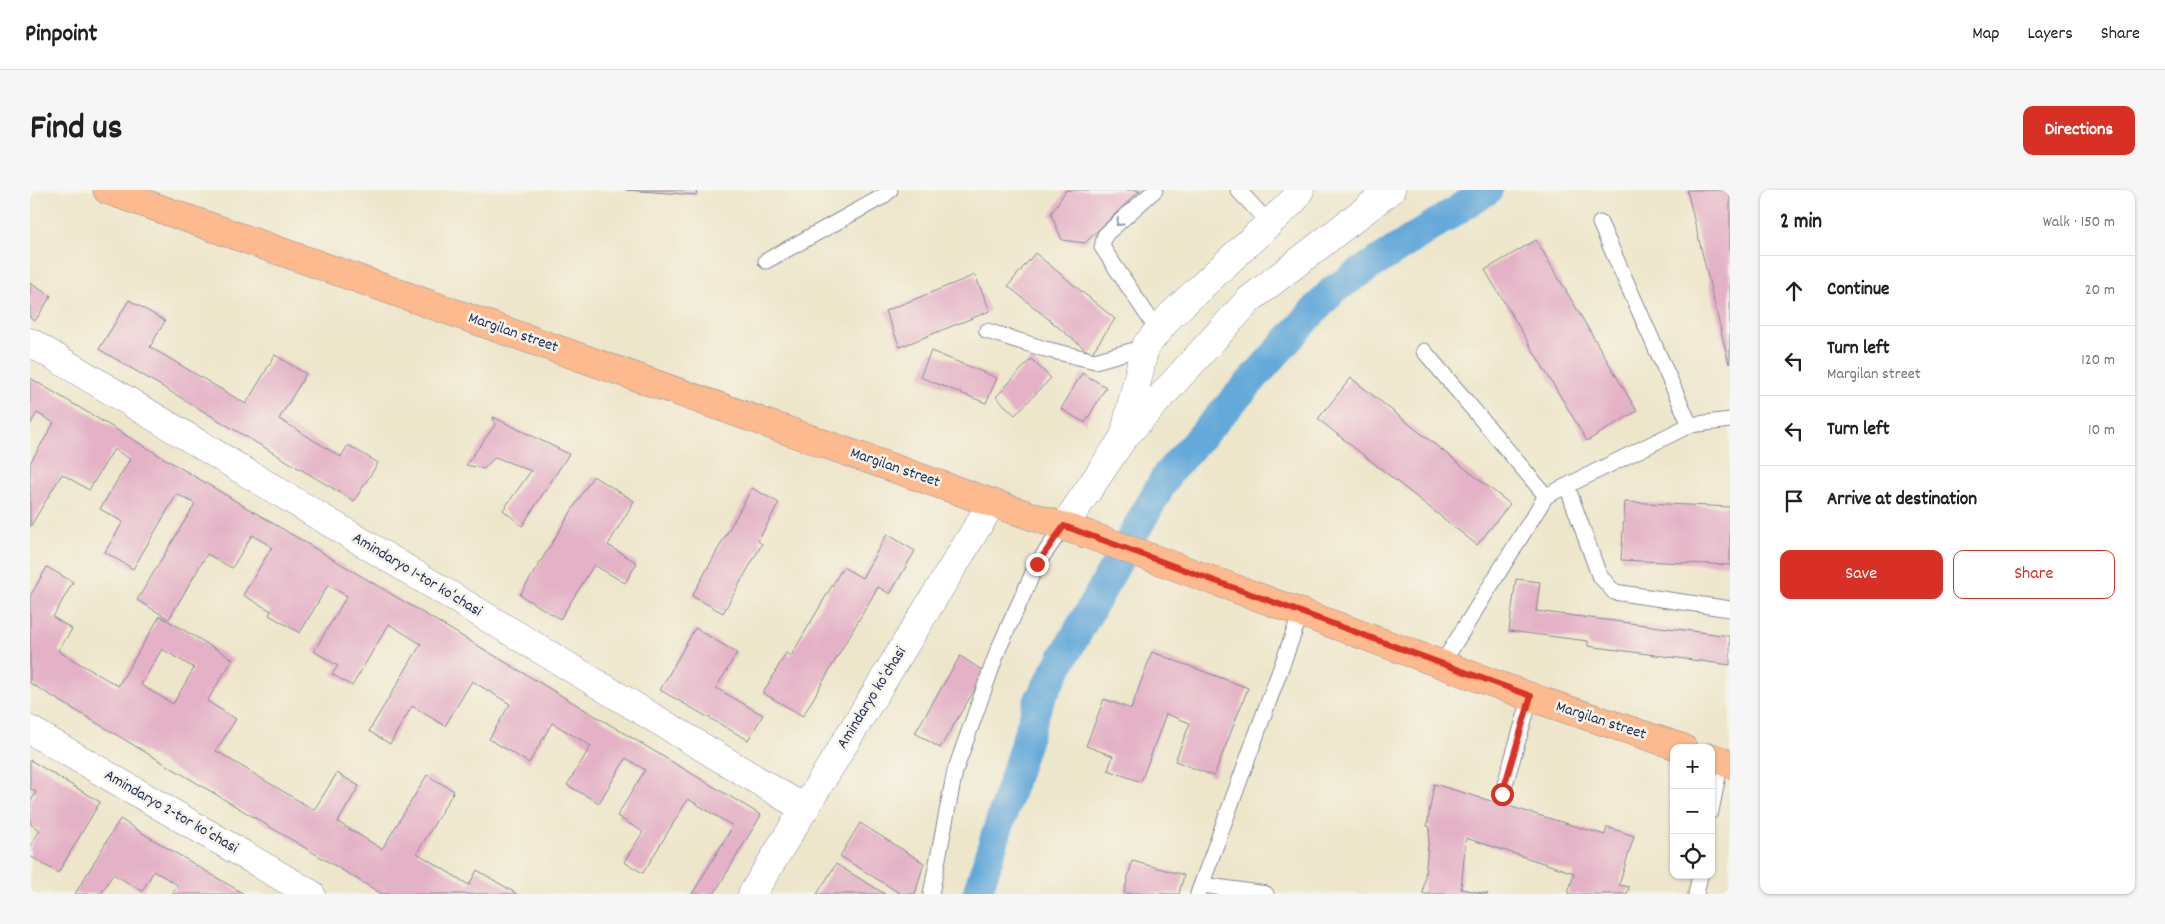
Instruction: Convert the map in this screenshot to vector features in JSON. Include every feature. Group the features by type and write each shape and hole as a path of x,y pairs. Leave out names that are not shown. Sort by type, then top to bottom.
{"main road":[{"name":"Margilan street","path":"107,190 992,503 1064,526 1531,696 1671,744"}],"street":[{"path":"1124,437 1152,339 1170,316 1294,200 1300,190"},
{"path":"1064,526 1124,437 1250,300 1391,190"},
{"name":"Amindaryo 1-tor koʻchasi","path":"30,342 805,809"},
{"name":"Amindaryo koʻchasi","path":"752,894 992,503"},
{"name":"Amindaryo 2-tor koʻchasi","path":"30,730 311,894"}],"lane":[{"path":"766,261 882,197 890,190"},
{"path":"987,331 1044,349 1095,361 1152,339 1102,246 1105,235 1155,190"},
{"path":"1238,190 1269,223"},
{"path":"1600,223 1690,425"},
{"path":"1424,351 1546,496"},
{"path":"1442,664 1546,496 1690,425 1730,420"},
{"path":"1567,486 1599,575 1614,592 1730,609"},
{"path":"931,894 955,771 994,660 1037,564 1064,526"},
{"path":"1266,894 1200,889 1301,613"},
{"path":"1502,794 1531,696"},
{"path":"1715,791 1721,760"},
{"path":"1696,894 1699,879"}],"building":[{"path":"626,190 697,190 696,195"},
{"path":"1066,190 1140,190 1085,243 1062,240 1051,214"},
{"path":"1687,190 1730,190 1729,364"},
{"path":"1536,240 1637,411 1587,441 1485,270"},
{"path":"1035,253 1115,319 1091,354 1008,286"},
{"path":"975,275 990,311 900,347 885,311"},
{"path":"30,283 51,296 35,321 30,318"},
{"path":"129,300 165,321 150,347 246,404 275,355 306,374 279,419 341,457 348,445 378,463 354,501 99,349"},
{"path":"931,351 997,378 986,403 920,377"},
{"path":"1031,359 1051,378 1015,415 996,397"},
{"path":"1082,373 1106,387 1085,423 1061,409"},
{"path":"30,378 761,815 714,894 692,894 733,826 688,799 643,873 624,862 643,832 617,816 645,770 626,758 599,803 567,785 591,746 552,723 529,763 489,739 510,704 472,681 445,726 412,706 390,744 369,731 421,644 389,624 352,686 332,674 338,666 314,651 347,596 328,585 300,633 269,615 271,611 243,595 272,547 252,535 232,568 207,554 169,619 137,600 195,504 177,494 133,569 105,552 123,522 100,509 130,459 114,449 89,490 62,474 30,527 30,463 54,423 37,413 30,425"},
{"path":"1351,378 1510,504 1477,545 1318,419"},
{"path":"493,417 569,454 522,526 503,510 531,471 495,457 484,469 466,465 495,425"},
{"path":"593,476 634,501 608,545 637,563 625,583 594,565 560,619 520,595"},
{"path":"752,488 779,503 758,541 762,544 723,613 692,596"},
{"path":"1625,502 1730,507 1730,565 1621,560"},
{"path":"887,534 915,551 890,594 878,587 803,716 763,693 786,653 791,656 843,567 862,578"},
{"path":"47,567 73,582 53,617 72,629 58,651 118,686 160,616 233,659 207,701 236,719 216,751 314,810 337,773 359,786 338,822 382,849 427,775 454,791 417,853 469,885 477,870 517,894 382,894 30,683 30,596","holes":["162,649 194,668 173,704 141,685"]},
{"path":"1516,579 1540,582 1536,611 1730,636 1730,665 1588,646 1588,641 1509,631"},
{"path":"695,628 737,653 716,688 763,715 748,740 660,690"},
{"path":"1152,652 1248,688 1214,776 1175,761 1190,723 1166,714 1141,782 1108,770 1113,756 1086,746 1104,699 1131,709"},
{"path":"960,656 985,672 940,748 915,733"},
{"path":"30,760 100,802 58,873 30,856 30,846 40,830 30,824 30,803 36,792 30,788"},
{"path":"1434,784 1605,835 1607,827 1634,836 1619,885 1629,887 1627,894 1568,894 1574,873 1466,838 1461,889 1488,894 1423,894 1430,827 1427,826"},
{"path":"120,819 244,894 172,894 178,885 154,871 142,891 113,874 101,894 75,894"},
{"path":"860,823 924,863 915,894 901,894 840,856"},
{"path":"1132,861 1184,875 1179,894 1124,893"},
{"path":"836,864 885,894 817,894"}],"waterway":[{"path":"977,894 1039,700 1168,473 1333,290 1488,190"}],"route":[{"path":"1037,564 1064,526 1531,696 1502,794"}]}
